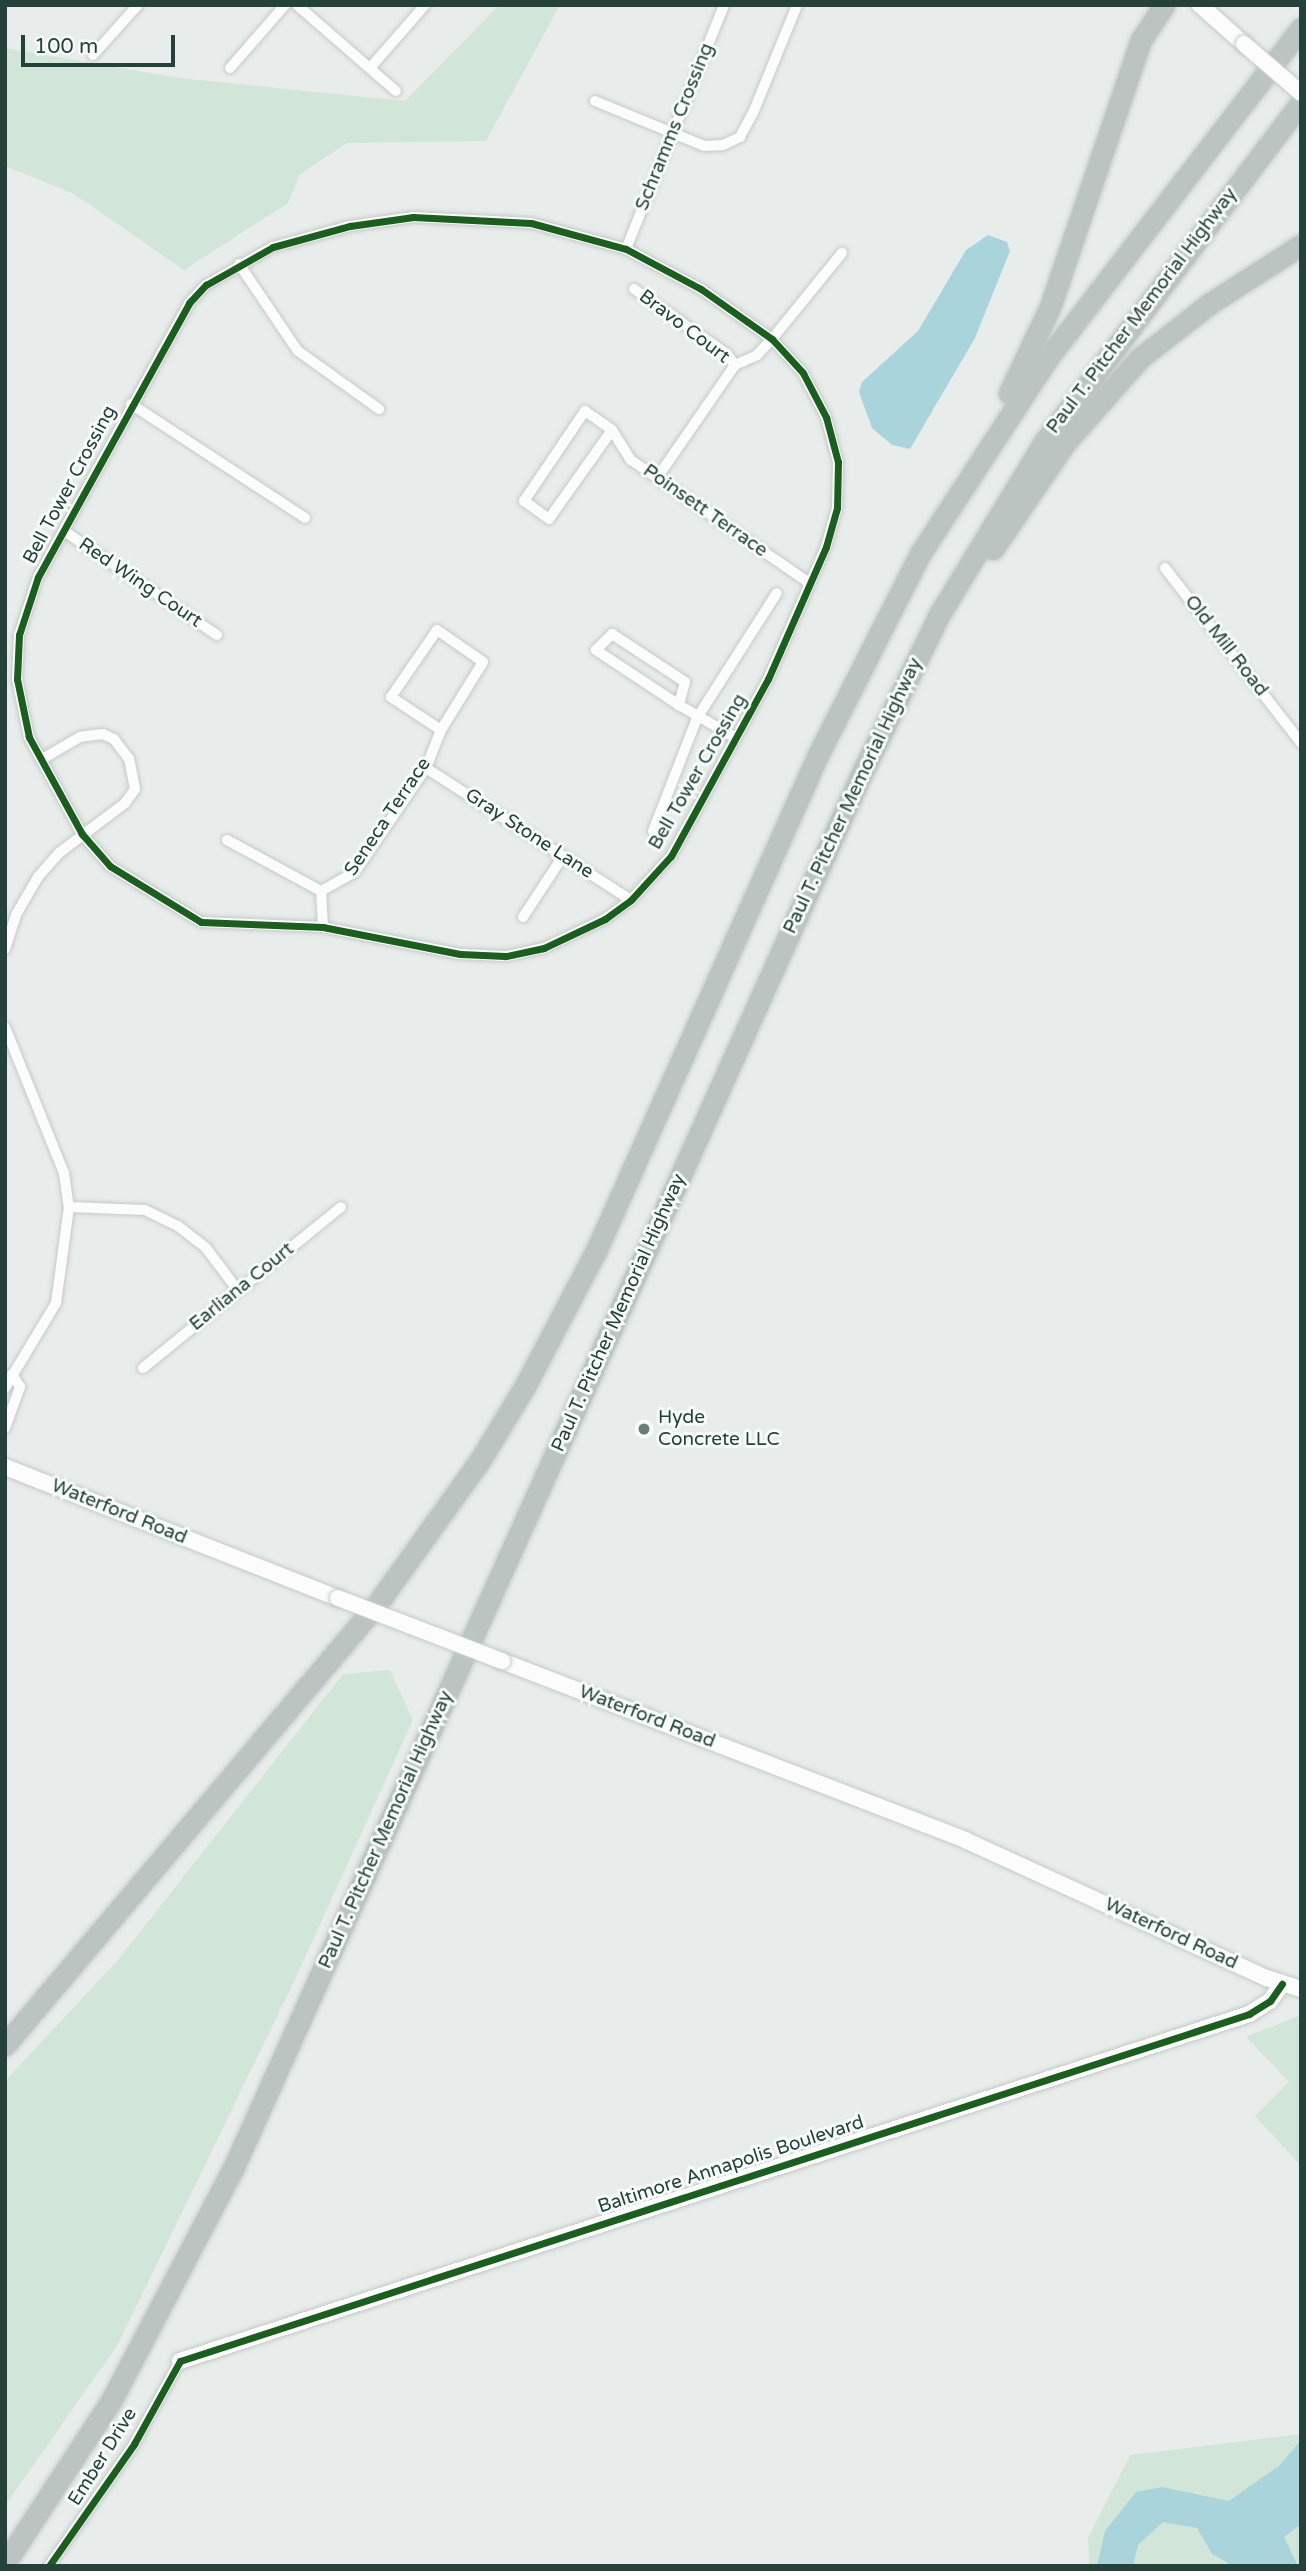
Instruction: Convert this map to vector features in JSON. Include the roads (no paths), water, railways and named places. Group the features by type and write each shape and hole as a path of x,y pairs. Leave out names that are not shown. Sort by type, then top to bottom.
{"highway":[{"path":"1141,40 1142,5"},
{"path":"5,2045 377,1604 480,1460 531,1375 596,1251 818,755 958,476 1034,346 1141,40 1164,5"},
{"path":"920,554 1047,359 1301,28"},
{"name":"Paul T. Pitcher Memorial Highway","path":"5,2563 111,2401 233,2169 854,790 939,615 1052,430 1301,103"},
{"path":"939,615 968,585 1065,443 1111,387 1171,331 1300,246"}],"main road":[{"path":"1200,5 1301,93"},
{"name":"Waterford Road","path":"5,1467 965,1840 1282,1984"},
{"path":"1282,1984 1301,1989"},
{"name":"Baltimore Annapolis Boulevard","path":"180,2361 1236,2018 1270,2001 1282,1984"}],"street":[{"path":"93,55 138,5"},
{"path":"230,68 285,5"},
{"path":"297,5 396,92"},
{"path":"370,68 425,5"},
{"name":"Schramms Crossing","path":"626,249 724,5"},
{"path":"595,101 704,146 723,145 740,137 797,5"},
{"name":"Bell Tower Crossing","path":"414,217 531,223 626,249 701,289 772,340 803,373 826,417 838,462 837,508 768,679 671,856 631,900 575,936 505,956 460,954 323,927 201,922 110,866 82,834 29,737 20,697 19,635 38,577 189,303 206,285 239,264 273,247 350,226 414,217"},
{"path":"657,478 735,365 757,355 772,340 842,253"},
{"path":"239,264 298,351 379,409"},
{"name":"Bravo Court","path":"634,289 727,354 735,365"},
{"path":"131,404 305,518"},
{"name":"Poinsett Terrace","path":"612,430 549,519 524,501 585,411 612,430 631,460 809,583"},
{"name":"Red Wing Court","path":"64,531 217,635"},
{"name":"Old Mill Road","path":"1165,568 1301,743"},
{"path":"653,831 698,718 777,593"},
{"name":"Seneca Terrace","path":"321,891 355,872 426,768 441,730 483,662 437,630 391,697 441,730"},
{"path":"680,705 685,682 612,634 596,650 698,718 736,738"},
{"path":"1287,724 1301,723"},
{"path":"5,948 17,913 38,877 82,834 125,803 135,789 130,759 114,739 103,734 80,737 41,759"},
{"name":"Gray Stone Lane","path":"426,768 631,900"},
{"path":"227,840 321,891 323,927"},
{"path":"523,918 563,856"},
{"path":"5,1027 19,1067 64,1172 69,1207 56,1303 5,1388"},
{"path":"5,1069 19,1067"},
{"path":"69,1207 133,1208 178,1226 206,1248 237,1289"},
{"name":"Earliana Court","path":"143,1368 341,1207"},
{"path":"5,1428 20,1387 12,1374"},
{"name":"Ember Drive","path":"49,2566 127,2454 180,2361"}],"water":[{"path":"988,235 1007,242 1010,251 975,338 910,449 892,445 872,428 859,392 862,382 918,331 966,250"},
{"path":"1301,2440 1301,2524 1284,2537 1298,2566 1233,2566 1212,2554 1197,2528 1163,2522 1138,2545 1133,2566 1097,2566 1105,2531 1136,2492 1162,2487 1229,2501 1280,2465"}],"place":[{"name":"Hyde Concrete LLC","path":"644,1429"}]}
